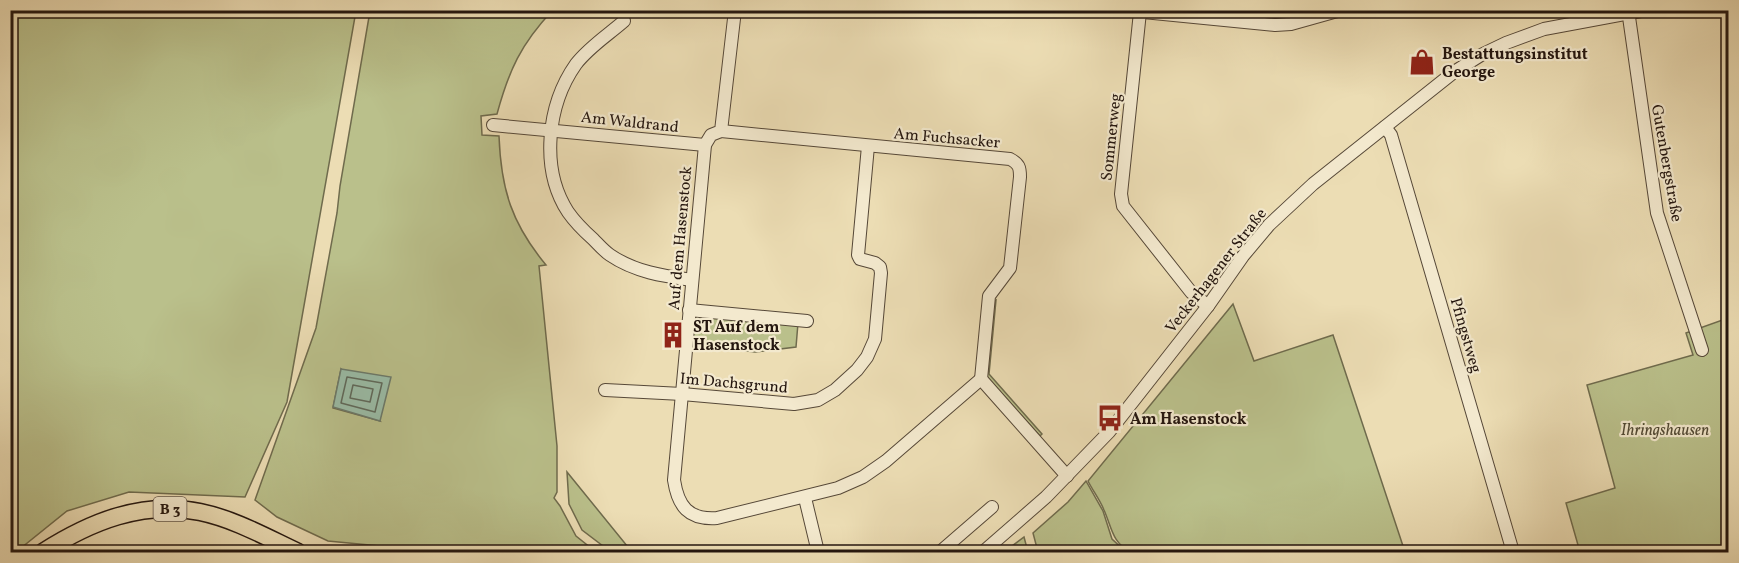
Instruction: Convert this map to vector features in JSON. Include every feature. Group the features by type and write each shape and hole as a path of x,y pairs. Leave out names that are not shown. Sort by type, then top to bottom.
{"main road":[{"name":"B 3","path":"43,552 68,536 97,522 128,512 165,508 199,512 230,521 298,552"}],"street":[{"path":"722,131 735,10"},
{"path":"1123,10 1275,25 1291,24 1341,10"},
{"path":"1290,10 1291,24"},
{"name":"Veckerhagener Straße","path":"983,552 1023,519 1109,432 1208,306 1243,256 1269,225 1313,184 1454,72 1481,55 1544,29 1646,10"},
{"name":"Sommerweg","path":"1140,12 1121,194 1123,206 1191,292 1208,306"},
{"name":"Gutenbergstraße","path":"1628,12 1658,213 1702,350"},
{"name":"Am Waldrand","path":"624,21 591,48 577,63 556,105 550,159 558,189 568,211 583,230 609,255 646,273 692,280"},
{"name":"Am Waldrand","path":"493,125 705,145"},
{"name":"Pfingstweg","path":"1385,127 1391,135 1513,552"},
{"name":"Auf dem Hasenstock","path":"722,131 711,135 705,145 674,480 677,497 683,507 699,517 717,519 805,498 863,477 885,461 981,378"},
{"name":"Am Fuchsacker","path":"722,131 1010,159 1017,163 1020,167 1013,252 1010,268 989,296 981,378"},
{"name":"Im Dachsgrund","path":"605,390 794,404 818,400 835,390 857,370 867,357 874,339 881,273 875,263 866,262 858,255 868,146"},
{"path":"689,310 807,321"},
{"path":"981,378 1067,476"},
{"path":"805,498 818,552"},
{"path":"940,552 992,507"}],"green space":[{"path":"10,11 356,11 287,402 245,497 129,492 67,511 16,552 10,552"},
{"path":"370,11 552,11 517,58 497,114 481,116 482,135 499,136 502,173 511,205 525,235 546,265 539,266 557,446 557,492 554,498 576,536 596,552 570,548 554,552 460,552 441,546 380,546 328,541 277,517 255,500 316,328","holes":["341,369 380,421 333,408"]},
{"path":"996,300 989,374 1042,434 1040,436 987,377 994,301"},
{"path":"1233,304 1254,361 1333,335 1405,552 1131,552 1116,540 1102,506 1088,481"},
{"path":"692,314 798,323 796,347 755,352 690,344"},
{"name":"Ihringshausen","path":"1728,318 1728,552 1580,552 1566,503 1615,488 1587,385 1693,355 1686,333"},
{"path":"567,472 632,552 611,552 582,530 569,504"},
{"path":"1086,481 1103,511 1112,539 1126,552 1038,552 1033,533 1068,502"},
{"path":"1024,537 1028,552 1004,552"}],"water":[{"path":"341,369 391,377 380,421 333,407"}],"place":[{"name":"Bestattungsinstitut George","path":"1422,62"},
{"name":"ST Auf dem Hasenstock","path":"673,335"},
{"name":"Am Hasenstock","path":"1110,418"}]}
